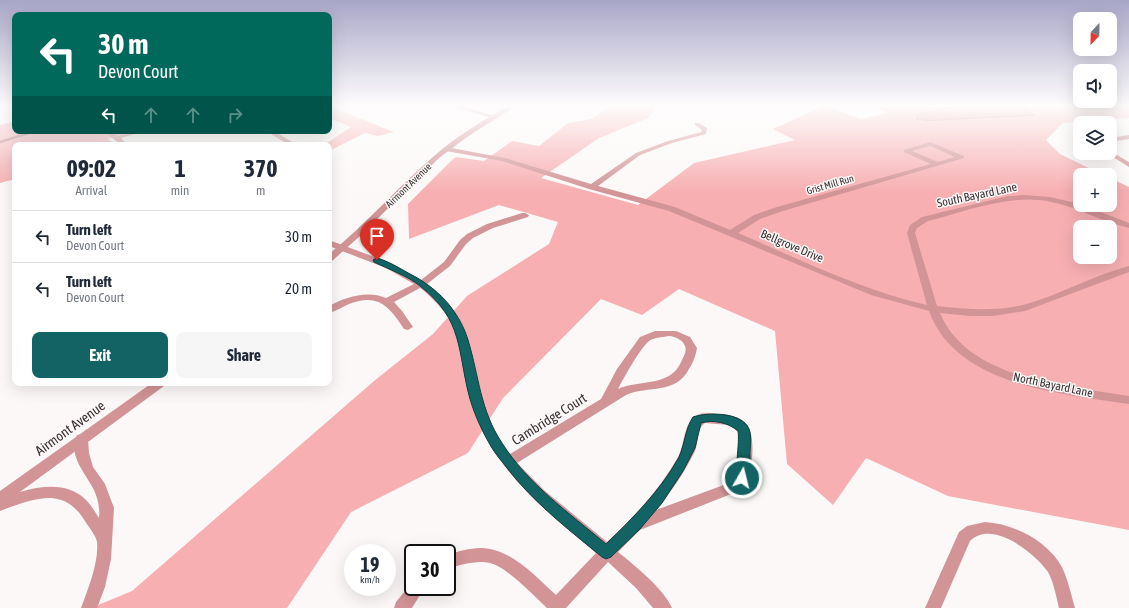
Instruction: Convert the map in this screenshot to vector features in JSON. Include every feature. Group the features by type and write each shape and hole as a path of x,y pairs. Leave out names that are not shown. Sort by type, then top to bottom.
{"street":[{"path":"111,134 121,142"},
{"path":"115,138 129,134"},
{"path":"275,134 289,142"},
{"name":"Airmont Avenue","path":"332,257 343,248 404,187 446,149 467,134"},
{"path":"592,188 638,154 670,142 699,134"},
{"path":"1117,139 1129,137"},
{"name":"Grist Mill Run","path":"732,233 757,217 780,209 937,164 962,156 930,144 906,151 937,164"},
{"name":"Bellgrove Drive","path":"446,149 503,158 592,188 672,209 874,293 933,309 970,313 993,313 1025,308 1129,269"},
{"path":"1117,157 1129,165"},
{"name":"South Bayard Lane","path":"933,309 911,233 913,227 925,219 1008,198 1024,197 1050,199 1077,206 1129,226"},
{"path":"387,301 422,283 446,265 456,254 460,244 470,236 484,228 525,215"},
{"path":"332,244 387,264 422,283 446,307 457,323 463,340 476,398 483,420 508,462 528,485 552,508 642,583 664,608"},
{"path":"332,308 346,301 372,297 387,301 401,316 408,327"},
{"name":"North Bayard Lane","path":"933,309 940,326 951,340 967,354 994,370 1034,383 1129,400"},
{"name":"Cambridge Court","path":"508,462 605,402 621,392 634,387 655,386 669,382 680,376 685,370 692,350 690,344 682,336 670,333 655,334 644,339 621,372 605,402"},
{"name":"Airmont Avenue","path":"0,499 156,386"},
{"path":"456,560 474,556 491,556 506,563 556,607 606,553 635,525 657,499 679,468 689,448 694,425 697,420 703,418 713,418 735,422 741,425 745,432 744,469 742,478 735,486 635,525"},
{"path":"82,439 82,453 87,469 100,488 107,508 102,559 97,587 89,608"},
{"path":"0,505 23,495 45,491 66,495 80,504 104,539"},
{"path":"933,608 964,537 972,530 986,528 1000,530 1015,535 1030,544 1044,556 1054,568 1060,582 1066,608"},
{"path":"402,608 411,596"}],"shaded area":[{"path":"0,134 122,134 107,139 112,142 12,142 12,180 0,183"},
{"path":"340,134 362,134 332,150 332,142 328,142"},
{"path":"371,134 385,134 378,136"},
{"path":"554,134 608,134 599,138 541,178 638,205 694,163 795,140 784,134 1052,134 1046,140 1060,154 1089,168 1073,168 1073,212 1117,212 1117,181 1129,187 1129,530 948,496 866,458 833,505 787,464 775,331 679,289 642,315 601,299 503,398 468,453 351,512 287,608 91,608 132,591 374,381 433,334 467,296 549,244 558,222 499,205 409,239 408,204 452,160 456,157 484,161 512,141 539,146"}],"waterway":[{"path":"0,142 24,134"}],"route":[{"path":"377,260 422,283 446,307 457,323 463,340 476,398 483,420 498,447 508,462 528,485 552,508 606,553 635,525 657,499 679,468 689,448 694,425 697,420 703,418 713,418 735,422 741,425 745,432 744,469 742,478"}]}
